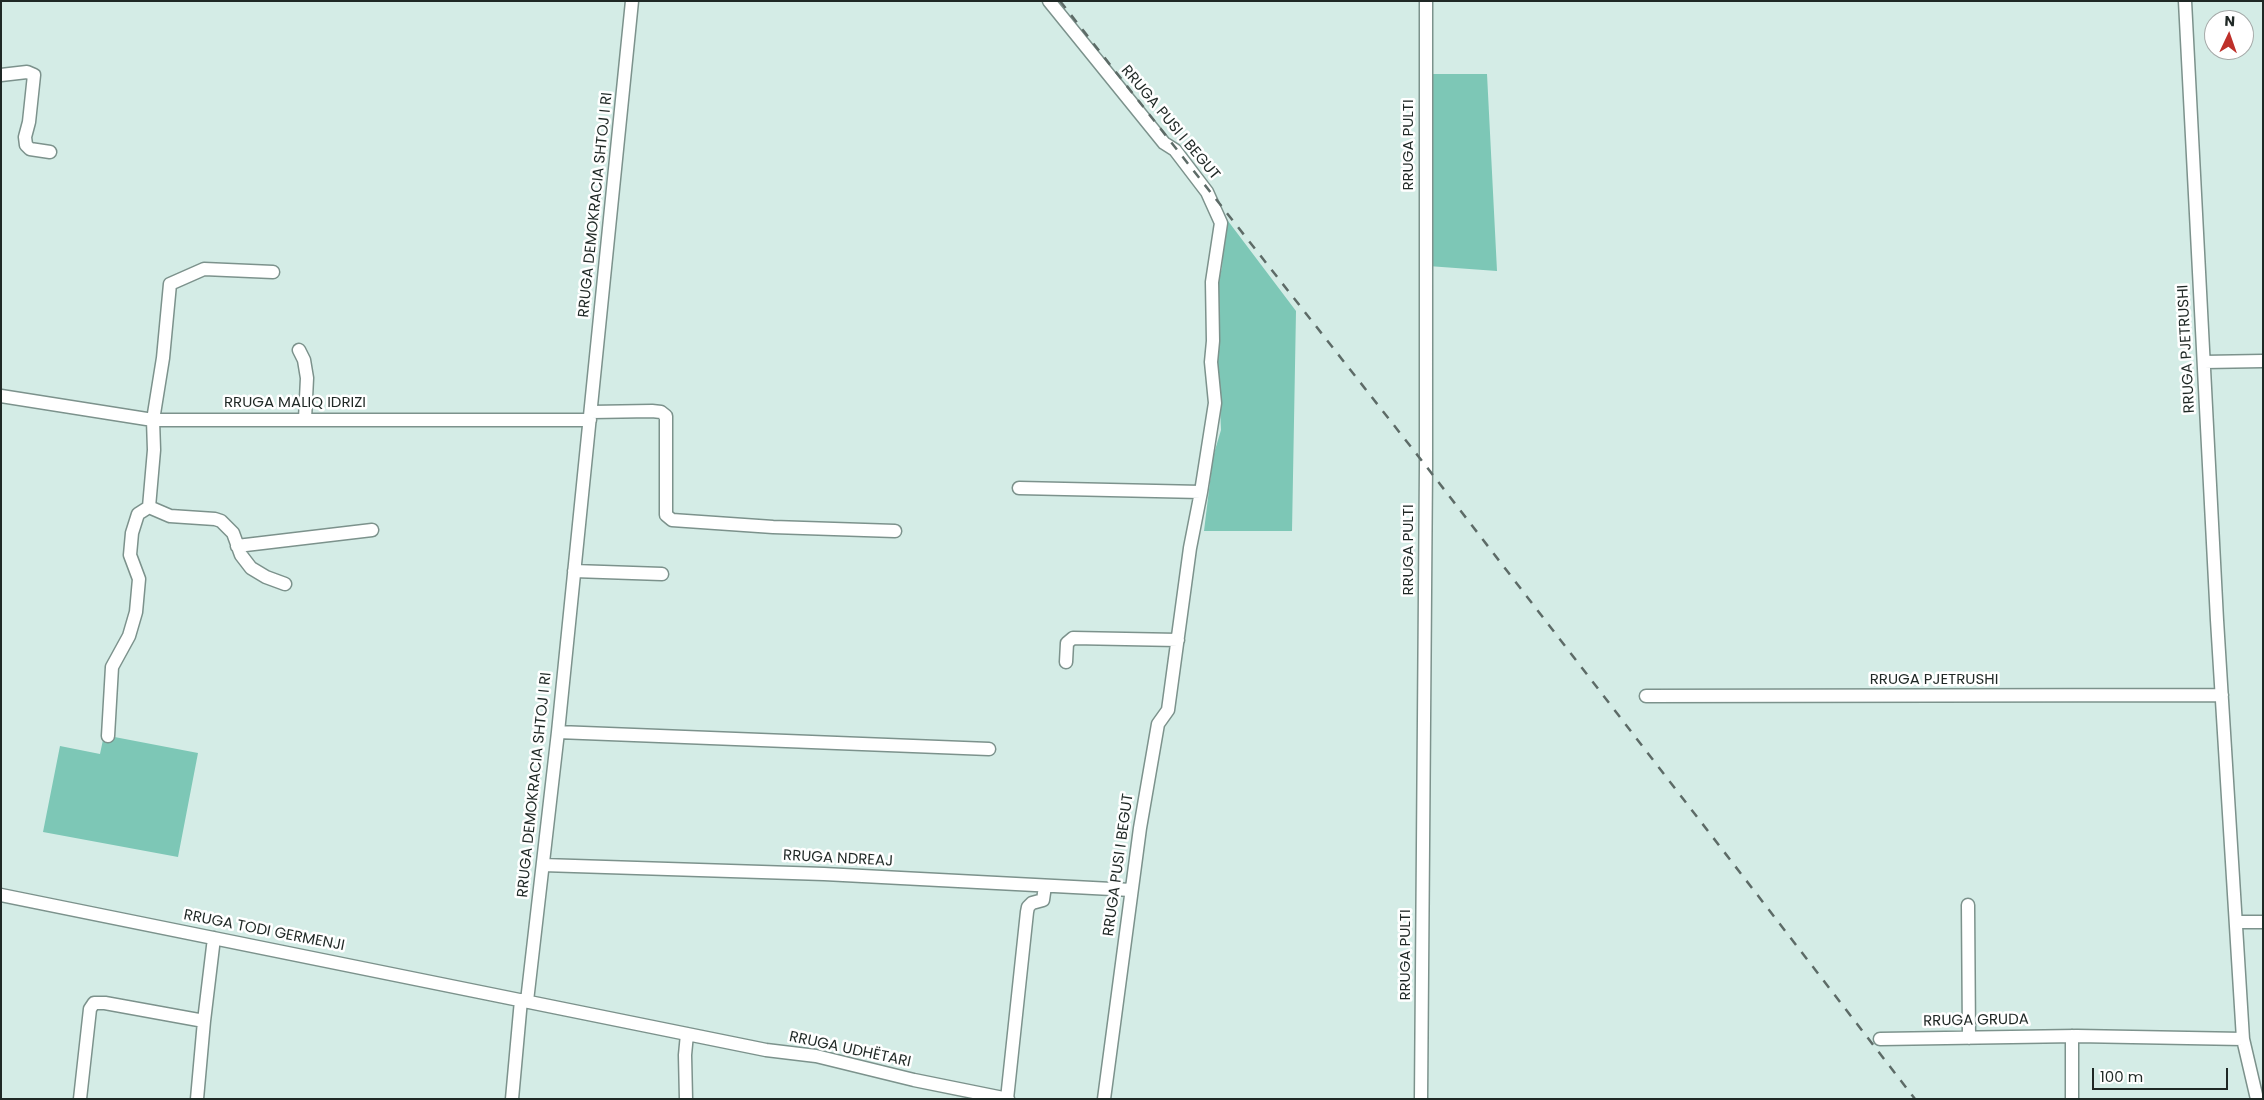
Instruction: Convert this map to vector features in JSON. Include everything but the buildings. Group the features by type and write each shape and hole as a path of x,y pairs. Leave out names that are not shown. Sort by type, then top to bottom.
{"street":[{"name":"RRUGA DEMOKRACIA SHTOJ I RI","path":"512,1099 543,865 558,732 632,1"},
{"name":"RRUGA PUSI I BEGUT","path":"1049,1 1207,192 1221,223 1212,282 1213,341 1211,362 1215,399 1202,492 1190,548 1168,710 1158,724 1131,890 1104,1099"},
{"name":"RRUGA PULTI","path":"1421,1099 1426,466 1426,1"},
{"name":"RRUGA PJETRUSHI","path":"2184,1 2243,1039 2257,1099"},
{"path":"1,75 27,72 34,75 30,122 25,137 26,145 30,149 50,152"},
{"path":"149,507 154,450 153,420 163,358 170,284 204,269 274,272"},
{"path":"299,350 304,360 307,378 305,419"},
{"path":"2204,362 2263,361"},
{"name":"RRUGA MALIQ IDRIZI","path":"1,396 153,420 590,416"},
{"path":"590,416 652,411 661,412 666,416 666,515 672,520 773,527 895,532"},
{"path":"1019,488 1202,492"},
{"path":"149,507 170,516 221,521 233,533 241,555 251,568 266,577 285,584"},
{"path":"108,736 112,667 132,629 139,586 139,575 130,555 132,533 138,514 149,507"},
{"path":"237,546 372,530"},
{"path":"574,571 662,574"},
{"path":"1066,662 1067,643 1073,638 1178,640"},
{"name":"RRUGA PJETRUSHI","path":"1646,696 2222,695"},
{"path":"558,732 989,749"},
{"name":"RRUGA NDREAJ","path":"543,865 824,874 1131,890"},
{"name":"RRUGA UDHËTARI","path":"524,1001 766,1050 816,1056 914,1080 1008,1099 1027,912 1028,907 1032,903 1044,900 1045,886"},
{"name":"RRUGA TODI GERMENJI","path":"1,894 524,1001"},
{"path":"1968,905 1969,1038"},
{"path":"2237,922 2263,922"},
{"path":"197,1099 214,938"},
{"path":"80,1099 90,1009 94,1003 105,1003 204,1021"},
{"path":"686,1099 685,1055 687,1034"},
{"path":"2072,1036 2072,1099"},
{"name":"RRUGA GRUDA","path":"1880,1039 2072,1036 2243,1039"}],"green space":[{"path":"1428,74 1487,74 1497,271 1428,266"},
{"path":"1225,217 1296,311 1292,531 1204,531 1213,457 1221,430 1220,407 1216,394 1217,288 1222,267"},
{"path":"104,735 198,753 178,857 43,832 60,746 100,754"}],"railway":[{"path":"1060,1 1426,466 1915,1099"}]}
